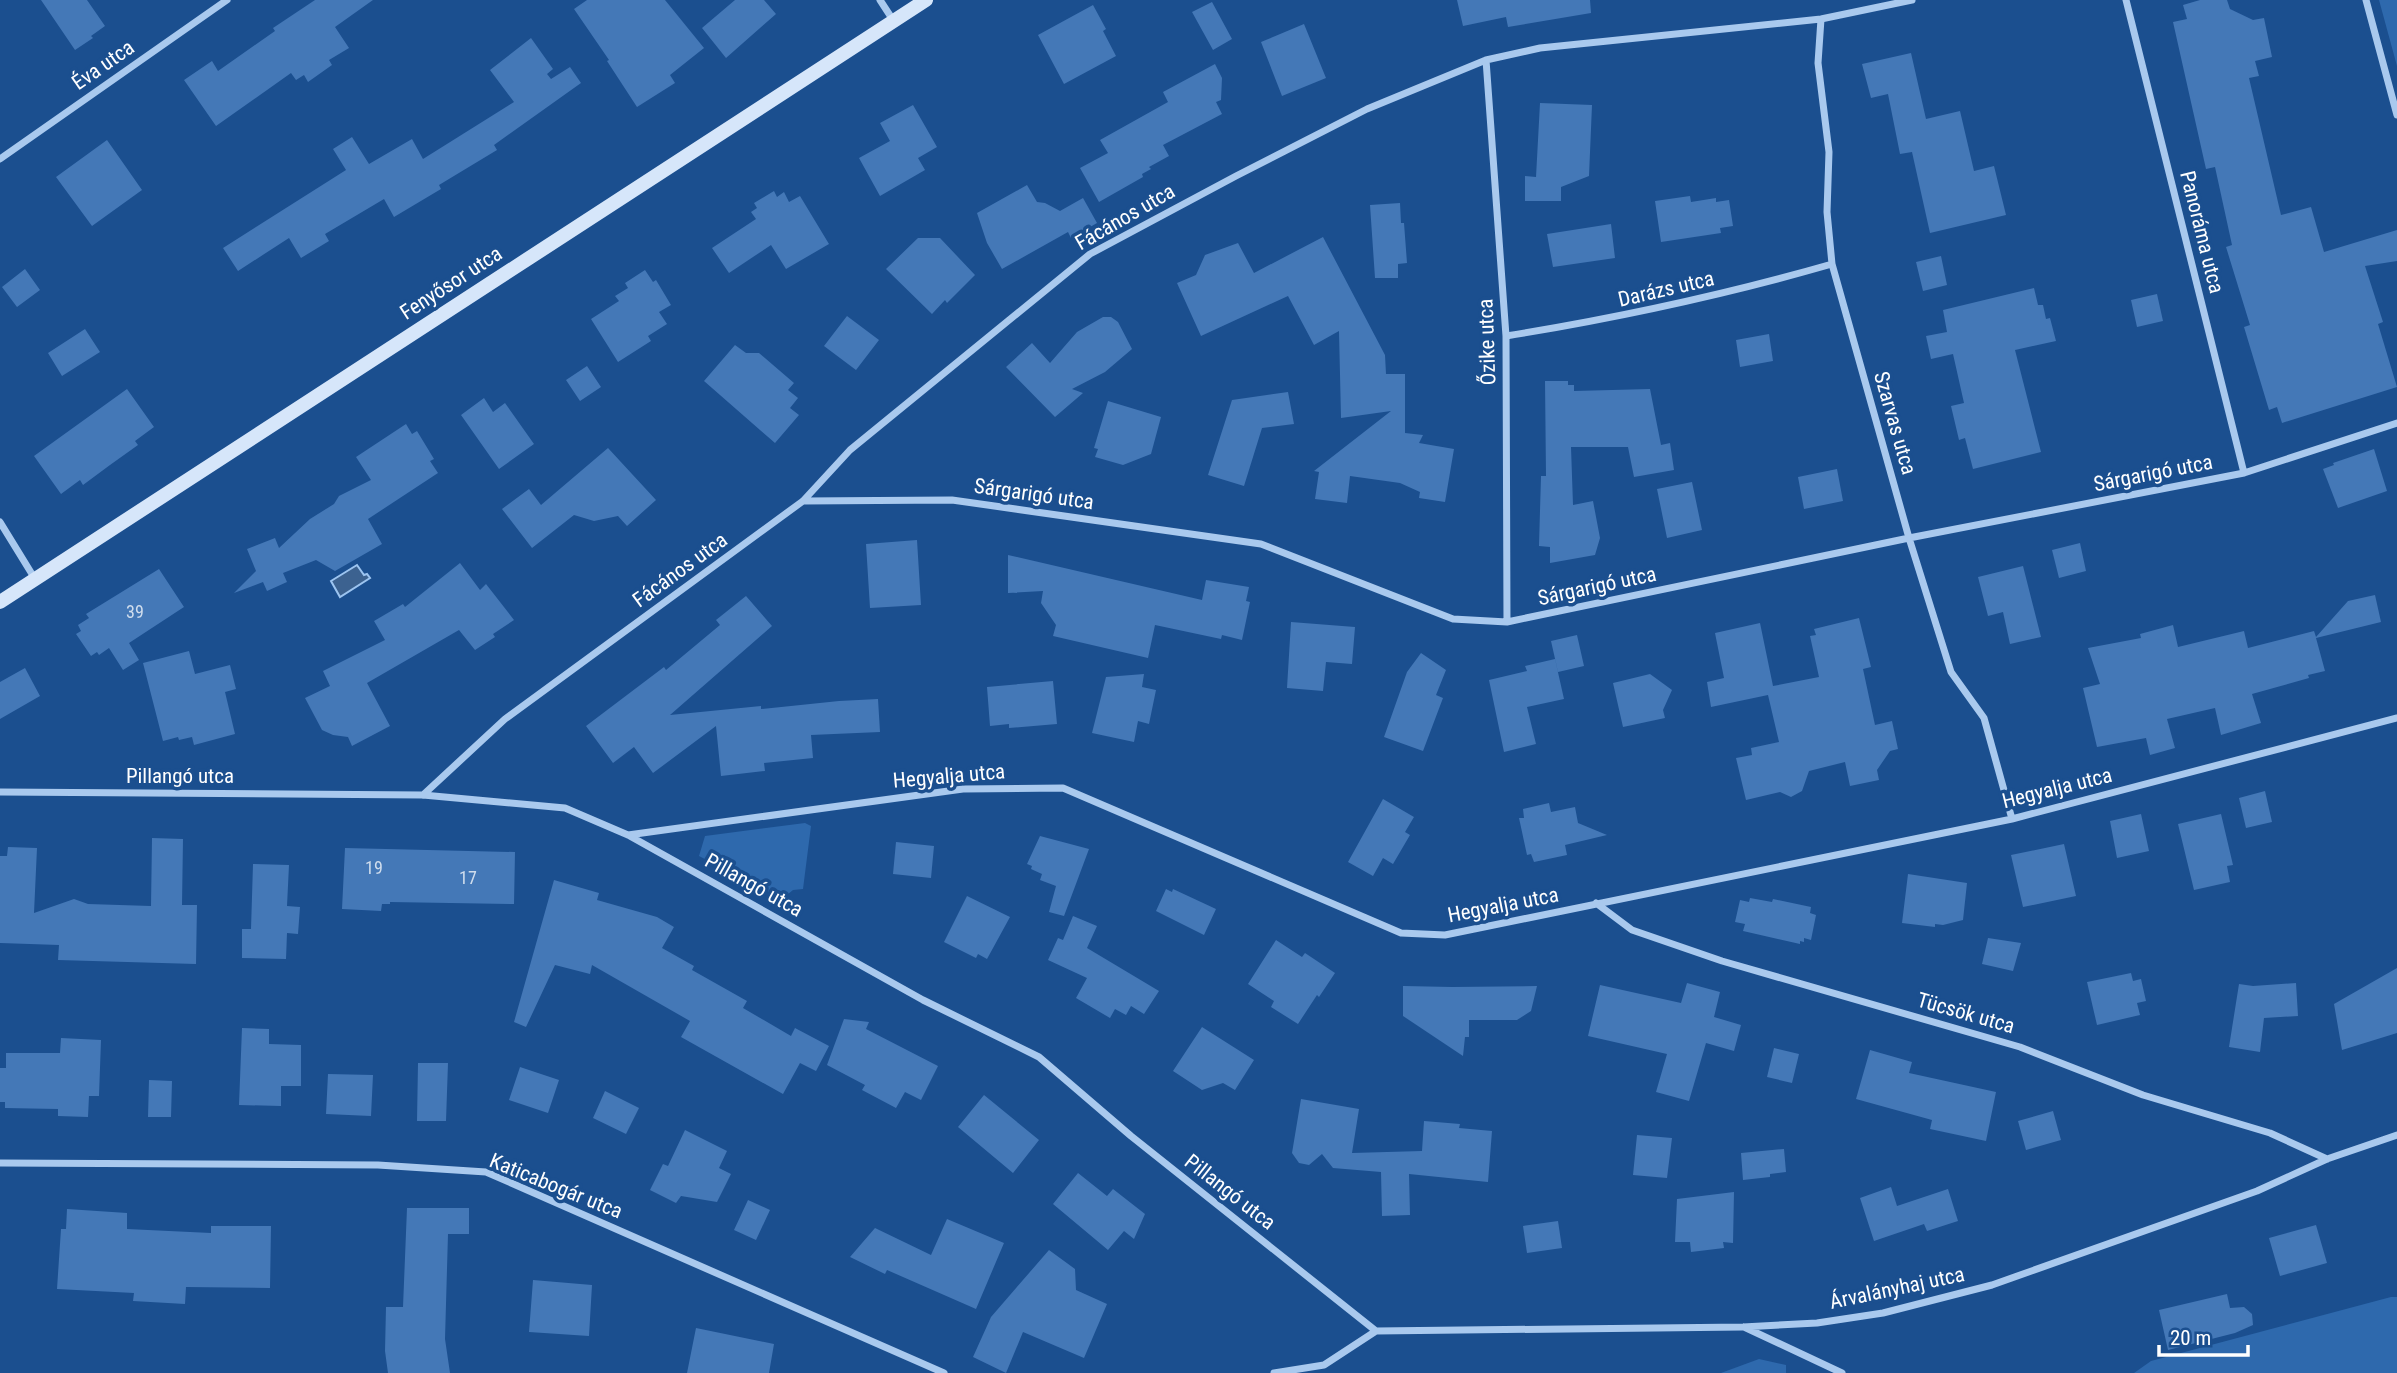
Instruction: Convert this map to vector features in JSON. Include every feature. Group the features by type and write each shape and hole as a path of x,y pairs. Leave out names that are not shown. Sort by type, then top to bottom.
{"street":[{"name":"Éva utca","path":"0,159 227,0"},
{"path":"880,0 893,20"},
{"name":"Fenyősor utca","path":"0,602 926,0"},
{"name":"Fácános utca","path":"424,795 505,719 803,501 850,450 1090,254 1367,109 1486,60 1539,48 1821,19 1912,0"},
{"name":"Panoráma utca","path":"2126,0 2244,473"},
{"path":"2365,0 2397,115"},
{"name":"Szarvas utca","path":"1821,19 1818,63 1829,152 1827,212 1832,264 1909,538 1951,673 1983,718 2012,819"},
{"name":"Őzike utca","path":"1486,60 1506,336 1507,622"},
{"name":"Darázs utca","path":"1506,336 1621,317 1738,291 1832,264"},
{"name":"Sárgarigó utca","path":"803,501 952,500 1261,544 1453,619 1507,622 1909,538 2244,473 2397,423"},
{"path":"0,522 35,579"},
{"name":"Hegyalja utca","path":"628,835 963,789 1063,788 1401,933 1445,935 2012,819 2397,719"},
{"name":"Pillangó utca","path":"0,792 424,795 565,808 628,835 923,1000 1039,1057 1131,1136 1376,1331"},
{"name":"Tücsök utca","path":"1597,903 1632,930 1722,961 2020,1047 2143,1095 2270,1133 2327,1159"},
{"name":"Árvalányhaj utca","path":"1376,1331 1743,1327 1817,1323 1883,1313 1992,1285 2257,1191 2327,1159 2397,1135"},
{"name":"Katicabogár utca","path":"0,1163 378,1165 486,1172 944,1373"},
{"path":"1743,1327 1842,1373"},
{"path":"1274,1373 1324,1365 1376,1331"}],"shaded area":[{"path":"2379,0 2397,0 2397,66"},
{"path":"357,565 364,575 367,574 370,578 340,597 331,581"},
{"path":"805,823 811,826 803,889 793,890 782,899 699,856 705,836"},
{"path":"2397,1297 2397,1373 2134,1373 2151,1361"},
{"path":"1759,1359 1786,1365 1786,1373 1721,1373"}],"building":[{"path":"41,0 87,0 105,26 75,50"},
{"path":"315,0 373,0 335,27 349,48 329,60 332,65 308,82 304,75 296,80 291,73 216,126 184,80 212,61 218,71 275,31 273,28"},
{"path":"587,0 665,0 704,48 670,75 675,83 637,107 574,9"},
{"path":"735,0 764,0 776,14 726,58 702,28"},
{"path":"1457,0 1590,0 1591,13 1508,27 1506,17 1463,26"},
{"path":"2200,0 2227,0 2230,9 2253,20 2264,18 2272,57 2255,61 2259,76 2249,78 2281,215 2311,207 2324,252 2397,230 2397,261 2365,266 2383,322 2378,324 2397,387 2282,423 2277,407 2269,410 2244,327 2250,325 2226,247 2232,245 2215,167 2206,169 2173,22 2187,19 2183,5"},
{"path":"1212,2 1232,39 1213,50 1192,12"},
{"path":"1093,5 1116,56 1064,84 1038,35"},
{"path":"1304,24 1326,78 1282,96 1261,42"},
{"path":"531,38 553,69 547,74 551,79 570,67 581,83 494,145 497,150 439,185 441,189 394,217 384,199 325,234 329,241 301,258 289,238 238,271 223,248 346,170 333,149 352,137 369,164 412,139 423,159 514,102 490,70"},
{"path":"1911,53 1926,119 1960,111 1974,171 1994,166 2006,215 1930,233 1912,152 1900,154 1888,94 1871,98 1862,64"},
{"path":"1215,64 1222,78 1221,100 1216,102 1222,114 1163,145 1169,156 1149,167 1151,169 1142,174 1143,177 1099,202 1080,168 1108,153 1100,140 1168,102 1163,92"},
{"path":"1540,103 1592,105 1589,176 1561,187 1561,201 1525,201 1525,176 1536,177"},
{"path":"913,105 937,147 918,158 925,170 880,196 859,158 890,141 880,123"},
{"path":"107,140 142,190 92,226 56,177"},
{"path":"1027,185 1037,202 1060,211 1083,198 1097,223 1071,238 1068,232 1002,269 987,243 977,213"},
{"path":"774,191 777,197 784,192 789,202 800,196 829,244 786,269 771,245 729,273 712,248 756,219 751,212 757,208 754,203"},
{"path":"1690,196 1691,202 1716,198 1716,202 1729,200 1733,226 1720,228 1721,233 1661,242 1655,201"},
{"path":"1400,203 1407,263 1398,264 1398,278 1375,278 1370,205"},
{"path":"1611,224 1615,258 1553,267 1547,234"},
{"path":"1323,237 1385,355 1386,374 1405,374 1405,433 1423,435 1419,443 1454,449 1445,502 1419,498 1420,492 1400,483 1350,476 1347,503 1315,499 1319,472 1314,471 1391,411 1341,418 1339,331 1314,345 1288,296 1201,336 1177,283 1196,275 1205,255 1238,243 1254,273"},
{"path":"918,238 940,238 975,275 932,314 886,269"},
{"path":"1941,256 1947,285 1923,291 1916,262"},
{"path":"25,269 40,290 17,307 2,287"},
{"path":"645,270 653,282 656,280 671,305 659,312 667,324 648,336 651,341 618,362 591,319 619,301 615,296 628,288 625,283"},
{"path":"2034,288 2038,305 2043,305 2046,319 2050,318 2056,341 2015,350 2041,452 1973,469 1965,438 1959,440 1951,406 1964,403 1953,354 1931,359 1926,336 1947,332 1943,310"},
{"path":"2157,294 2163,321 2137,327 2131,300"},
{"path":"847,316 879,340 856,370 824,346"},
{"path":"1103,317 1111,317 1118,322 1132,349 1105,372 1072,389 1083,393 1055,417 1006,367 1032,343 1050,363 1077,332"},
{"path":"85,329 100,352 62,376 48,353"},
{"path":"1769,334 1773,361 1740,367 1736,340"},
{"path":"735,345 746,353 759,353 794,383 788,390 798,398 790,408 799,415 775,443 704,381"},
{"path":"587,366 601,387 580,401 566,380"},
{"path":"1545,381 1568,381 1568,385 1574,385 1574,391 1650,389 1661,445 1670,443 1674,470 1634,477 1628,447 1571,447 1573,505 1593,501 1600,538 1595,555 1550,563 1550,547 1539,546 1541,476 1546,476"},
{"path":"127,389 154,427 135,441 138,445 83,485 80,480 61,494 34,456"},
{"path":"1288,392 1294,424 1262,428 1244,486 1208,475 1232,400"},
{"path":"484,398 493,412 505,403 534,444 499,469 461,415"},
{"path":"1108,401 1161,417 1151,454 1123,465 1095,457 1098,449 1094,448"},
{"path":"406,424 412,434 417,431 434,459 430,461 438,473 368,519 382,544 335,571 316,560 283,573 287,582 267,591 263,582 234,593 256,571 247,549 275,538 279,548 310,519 334,504 339,496 371,480 356,457"},
{"path":"608,448 656,500 627,526 618,516 594,521 574,515 532,548 502,509 529,489 541,505"},
{"path":"2374,449 2387,491 2338,508 2323,469"},
{"path":"1837,469 1843,501 1804,509 1798,477"},
{"path":"1692,482 1702,530 1667,538 1657,489"},
{"path":"917,540 921,605 870,608 866,544"},
{"path":"2080,543 2086,571 2059,578 2052,550"},
{"path":"1008,555 1202,600 1206,580 1249,587 1246,601 1250,602 1242,640 1222,635 1221,639 1155,625 1148,658 1053,636 1056,625 1041,603 1043,591 1008,593"},
{"path":"460,563 480,590 486,584 514,620 475,650 459,630 367,683 390,726 352,746 348,737 322,730 305,698 330,686 323,671 385,640 374,621 403,604 405,607"},
{"path":"2023,566 2041,637 2010,644 2003,612 1988,616 1978,577"},
{"path":"159,569 184,607 129,643 139,660 123,670 109,648 99,655 97,652 91,656 76,634 81,631 78,625 89,618 86,614"},
{"path":"2375,595 2381,622 2316,638 2325,671 2252,694 2261,723 2221,735 2215,708 2167,719 2175,748 2150,755 2146,738 2097,747 2083,688 2100,684 2088,648 2141,638 2140,634 2173,625 2178,647 2244,631 2248,648 2314,631 2316,637 2348,601"},
{"path":"746,596 772,626 670,715 878,699 880,732 811,735 813,758 764,763 765,771 721,776 716,726 653,773 634,747 613,763 586,726 664,667 666,670 720,625 716,620"},
{"path":"1859,618 1871,667 1863,669 1875,725 1892,721 1898,749 1890,751 1877,770 1879,780 1850,786 1845,762 1809,771 1802,791 1791,797 1780,792 1746,800 1736,758 1752,755 1751,748 1779,742 1768,695 1711,707 1707,682 1724,678 1715,633 1760,623 1773,686 1819,677 1810,636 1816,635 1814,629"},
{"path":"1291,622 1355,627 1352,664 1326,662 1323,691 1287,688"},
{"path":"1577,635 1584,666 1558,672 1551,641"},
{"path":"189,651 195,674 230,665 236,689 225,692 235,734 194,745 192,737 163,741 143,663"},
{"path":"1421,653 1446,670 1436,695 1443,698 1423,751 1384,737 1407,672"},
{"path":"1555,659 1564,699 1527,707 1536,744 1504,752 1489,680 1527,671 1525,666"},
{"path":"25,668 40,696 0,719 0,682"},
{"path":"1144,674 1142,687 1156,690 1149,724 1138,721 1134,742 1092,733 1106,677"},
{"path":"1650,674 1672,690 1663,710 1665,718 1623,727 1613,683"},
{"path":"1053,681 1057,724 1009,728 1009,724 990,726 987,687"},
{"path":"2265,791 2272,822 2246,828 2239,798"},
{"path":"1383,799 1414,817 1405,832 1410,835 1393,864 1383,858 1373,876 1348,862"},
{"path":"1549,803 1551,812 1575,807 1578,823 1607,835 1565,845 1567,855 1534,862 1531,854 1527,855 1519,818 1524,818 1523,809"},
{"path":"2141,814 2149,851 2117,858 2110,821"},
{"path":"2221,814 2233,865 2227,866 2230,882 2194,890 2178,824"},
{"path":"1040,836 1089,849 1064,916 1049,912 1056,886 1040,880 1042,874 1027,864"},
{"path":"152,838 183,839 182,905 197,905 196,964 58,960 59,945 0,943 0,856 7,856 8,847 37,848 34,913 74,899 88,904 151,906"},
{"path":"896,842 934,846 931,878 893,874"},
{"path":"2064,844 2076,896 2023,907 2011,855"},
{"path":"345,848 515,852 514,904 390,902 382,904 381,911 342,909"},
{"path":"253,864 289,865 287,906 300,907 298,934 287,933 286,959 242,958 242,929 251,929"},
{"path":"1908,874 1967,883 1963,920 1943,925 1935,924 1935,927 1902,923"},
{"path":"554,880 599,893 597,900 657,917 674,927 662,948 694,966 692,970 747,1001 743,1008 791,1036 795,1028 829,1046 816,1071 800,1063 783,1094 681,1037 690,1021 592,965 590,974 555,965 526,1027 514,1022"},
{"path":"1166,889 1172,892 1173,889 1216,909 1204,935 1156,911"},
{"path":"967,896 1010,917 987,959 978,954 976,958 944,942"},
{"path":"1750,898 1772,902 1773,899 1811,907 1810,913 1816,915 1811,940 1804,938 1804,942 1800,941 1800,944 1743,931 1745,924 1735,922 1740,900 1749,902"},
{"path":"1073,916 1097,926 1087,948 1159,991 1144,1014 1131,1006 1126,1015 1115,1009 1110,1018 1076,998 1087,978 1048,960 1058,938 1063,940"},
{"path":"1988,938 2021,943 2013,971 1982,964"},
{"path":"1276,940 1302,957 1305,953 1335,973 1298,1024 1271,1007 1274,1001 1248,984"},
{"path":"2397,968 2397,1033 2342,1050 2334,1004"},
{"path":"2131,973 2133,981 2141,979 2146,1001 2137,1003 2140,1015 2097,1025 2087,982"},
{"path":"1687,983 1720,992 1714,1017 1741,1025 1734,1051 1706,1043 1689,1101 1656,1092 1667,1054 1588,1036 1600,985 1681,1003"},
{"path":"2296,983 2298,1016 2264,1018 2260,1052 2229,1047 2239,984 2253,986"},
{"path":"1403,986 1537,986 1531,1011 1517,1020 1469,1020 1469,1037 1465,1037 1463,1056 1403,1016"},
{"path":"844,1019 869,1022 866,1029 938,1066 921,1100 905,1092 896,1108 862,1090 865,1085 827,1065"},
{"path":"1202,1027 1254,1060 1235,1090 1223,1083 1202,1090 1173,1071"},
{"path":"242,1028 269,1029 269,1044 301,1045 301,1086 281,1086 281,1106 239,1105"},
{"path":"61,1038 101,1040 99,1096 89,1096 88,1117 58,1116 58,1109 5,1108 5,1102 0,1102 0,1068 6,1068 6,1053 60,1053"},
{"path":"1774,1048 1799,1054 1792,1083 1767,1077"},
{"path":"1870,1050 1912,1062 1909,1073 1996,1092 1986,1141 1930,1129 1932,1120 1856,1099"},
{"path":"418,1063 448,1063 446,1121 417,1121"},
{"path":"520,1067 559,1080 548,1113 509,1100"},
{"path":"328,1074 373,1075 371,1116 326,1114"},
{"path":"149,1080 172,1081 171,1117 148,1117"},
{"path":"605,1091 639,1108 626,1134 593,1118"},
{"path":"984,1095 1039,1140 1013,1173 958,1127"},
{"path":"1301,1099 1359,1109 1352,1153 1422,1151 1424,1121 1460,1124 1459,1128 1492,1131 1488,1182 1409,1174 1410,1215 1382,1216 1381,1172 1333,1168 1322,1154 1309,1165 1299,1163 1292,1153"},
{"path":"2053,1111 2061,1140 2026,1150 2018,1121"},
{"path":"685,1130 727,1151 719,1168 731,1174 717,1202 681,1196 676,1203 650,1190 663,1164 668,1166"},
{"path":"1637,1135 1672,1138 1667,1178 1633,1175"},
{"path":"1784,1149 1786,1172 1743,1180 1741,1153"},
{"path":"1078,1173 1107,1196 1113,1189 1145,1214 1134,1239 1124,1231 1108,1250 1053,1204"},
{"path":"1891,1187 1897,1206 1948,1189 1958,1221 1927,1231 1924,1224 1874,1241 1860,1198"},
{"path":"1734,1192 1733,1243 1723,1242 1724,1248 1691,1252 1690,1242 1675,1242 1677,1199"},
{"path":"748,1200 770,1210 756,1240 734,1230"},
{"path":"407,1208 469,1208 469,1234 448,1234 445,1339 450,1373 388,1373 385,1351 386,1307 403,1307"},
{"path":"67,1209 127,1213 127,1229 211,1233 211,1226 271,1226 270,1288 186,1287 185,1304 133,1301 134,1293 57,1289 61,1229 66,1229"},
{"path":"947,1219 1004,1243 976,1309 887,1270 885,1274 850,1257 875,1228 931,1255"},
{"path":"1558,1221 1562,1248 1527,1253 1523,1226"},
{"path":"2316,1225 2327,1263 2280,1276 2269,1238"},
{"path":"1049,1250 1075,1269 1076,1290 1107,1304 1084,1358 1023,1332 1006,1373 973,1357 991,1317"},
{"path":"533,1280 592,1285 589,1336 529,1332"},
{"path":"2227,1294 2230,1308 2244,1307 2252,1314 2253,1325 2235,1333 2168,1350 2159,1310"},
{"path":"696,1328 774,1344 769,1373 687,1373"}]}
